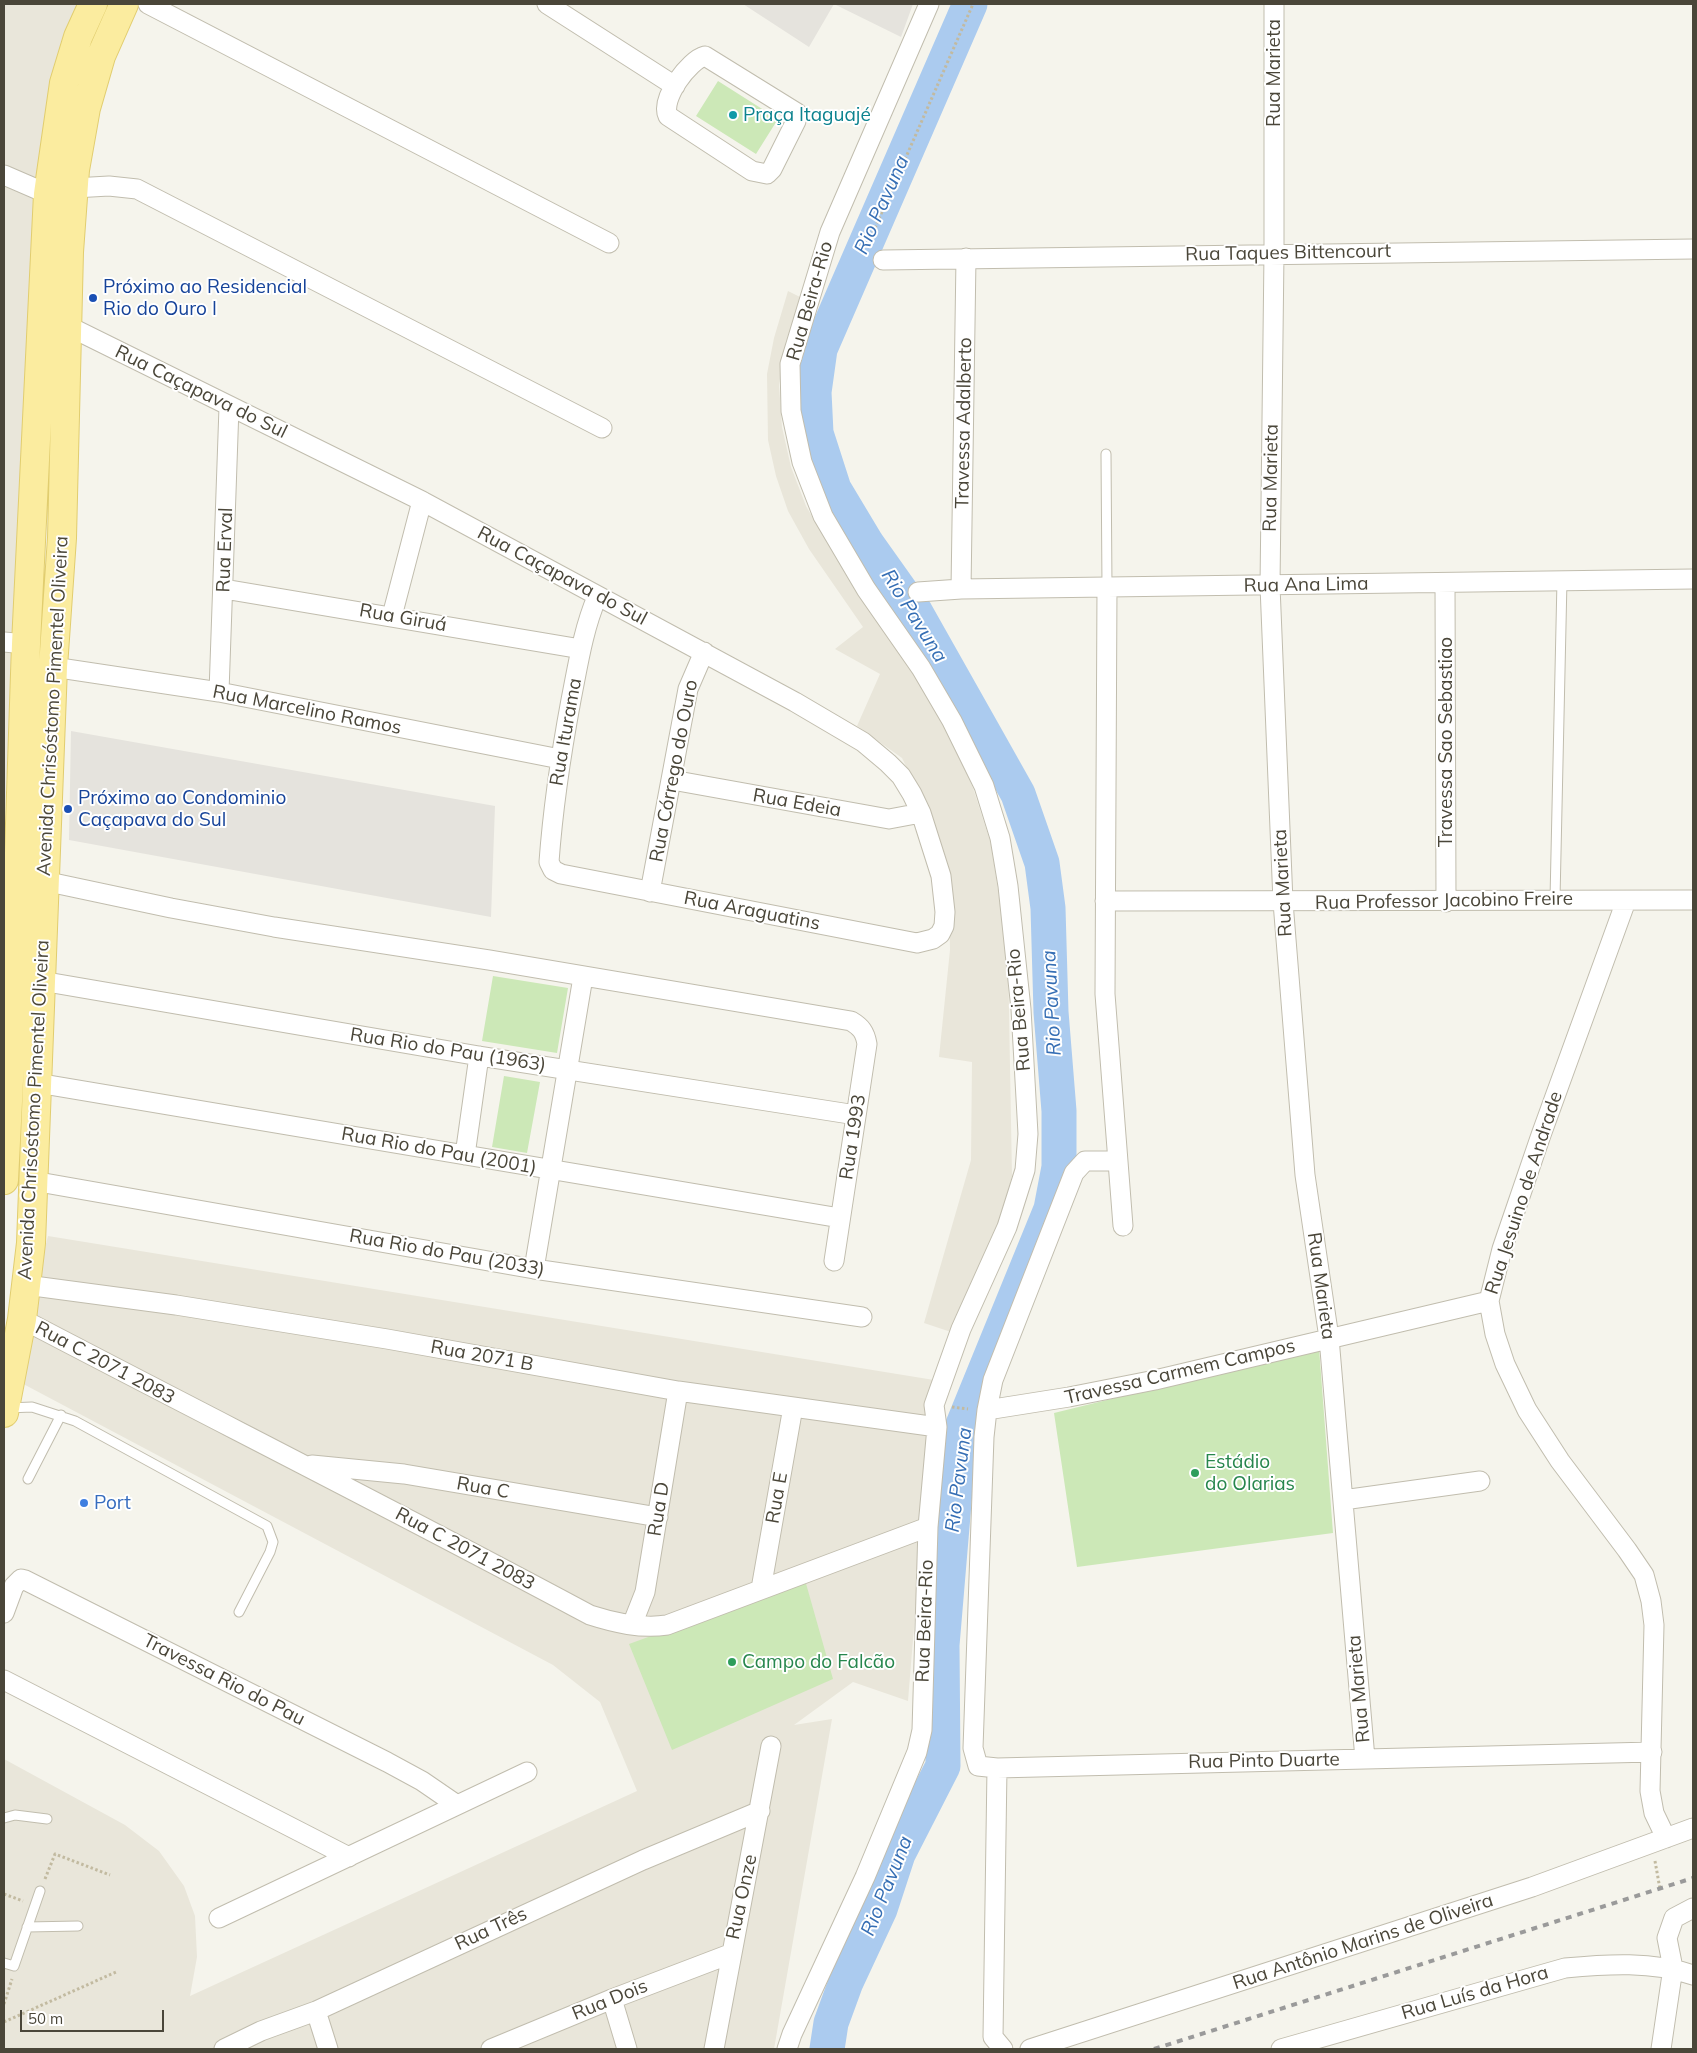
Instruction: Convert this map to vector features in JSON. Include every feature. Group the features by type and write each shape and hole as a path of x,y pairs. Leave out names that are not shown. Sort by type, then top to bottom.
{"main road":[{"name":"Avenida Chrisóstomo Pimentel Oliveira","path":"4,1180 7,1131 15,643 61,191 64,84 78,37 93,4"},
{"name":"Avenida Chrisóstomo Pimentel Oliveira","path":"4,1410 22,1319 26,1286 33,1172 53,667 62,538 68,326 61,191 101,56 124,4"},
{"path":"7,1131 24,1148 33,1172"}],"street":[{"path":"148,4 609,243"},
{"path":"547,4 675,86"},
{"name":"Rua Beira-Rio","path":"787,2049 792,2034 865,1877 917,1752 922,1730 928,1527 937,1428 934,1406 961,1329 1007,1227 1026,1170 1028,1134 1022,1019 1008,886 1000,838 984,786 952,721 921,668 866,589 823,516 802,462 791,411 790,364 830,232 929,4"},
{"name":"Rua Marieta","path":"1274,4 1274,253 1270,586 1283,902 1304,1175 1329,1338 1365,1759"},
{"path":"705,56 792,108 797,113 796,121 772,169 762,174 752,171 668,116 665,105 675,86 692,63 705,56"},
{"path":"4,175 61,191 109,186 137,190 602,428"},
{"name":"Rua Taques Bittencourt","path":"883,260 1274,253 1693,249"},
{"name":"Travessa Adalberto","path":"961,589 966,258"},
{"name":"Rua Caçapava do Sul","path":"68,326 229,407 422,500 597,597 704,652 824,718 863,742 901,776 921,813 941,876 945,912 944,926"},
{"name":"Rua Erval","path":"219,692 229,407"},
{"path":"392,616 422,500"},
{"name":"Rua Ana Lima","path":"918,592 961,589 1270,586 1562,579 1693,579"},
{"name":"Travessa Sao Sebastiao","path":"1445,582 1446,902"},
{"path":"1107,587 1105,994 1122,1226"},
{"name":"Rua Giruá","path":"224,589 581,649"},
{"name":"Rua Iturama","path":"553,870 549,862 560,759 588,618 597,597"},
{"name":"Rua Córrego do Ouro","path":"650,892 688,689 704,652"},
{"name":"Rua Marcelino Ramos","path":"53,667 219,692 560,759"},
{"name":"Rua Edeia","path":"672,780 881,818 903,818 921,813"},
{"name":"Rua Araguatins","path":"553,870 561,874 650,892 917,943 933,940 940,934 944,926"},
{"path":"44,881 170,908 265,925 582,977 534,1268"},
{"name":"Rua Professor Jacobino Freire","path":"1105,901 1446,902 1554,899 1693,900"},
{"name":"Rua Jesuino de Andrade","path":"1626,901 1541,1135 1502,1249 1489,1301 1495,1334 1505,1364 1527,1410 1560,1461 1644,1575 1651,1601 1654,1626 1650,1791 1659,1841"},
{"name":"Rua 1993","path":"582,977 851,1021 860,1026 865,1034 867,1044 834,1261"},
{"name":"Rua Rio do Pau (1963)","path":"41,981 479,1056 568,1068 856,1116"},
{"path":"465,1156 479,1056"},
{"name":"Rua Rio do Pau (2001)","path":"37,1083 840,1218"},
{"path":"998,2043 987,1767 974,1756 984,1437 987,1410 993,1380 1074,1173 1085,1161 1116,1161"},
{"name":"Rua Rio do Pau (2033)","path":"33,1172 534,1268 862,1317"},
{"name":"Rua 2071 B","path":"26,1286 176,1305 387,1339 678,1391 937,1428"},
{"name":"Travessa Carmem Campos","path":"987,1410 1069,1398 1155,1380 1489,1301"},
{"name":"Rua C 2071 2083","path":"22,1319 235,1431 306,1465 590,1616 632,1625 651,1627 667,1625 690,1618 761,1589 928,1527"},
{"name":"Rua D","path":"632,1625 645,1592 678,1391"},
{"name":"Rua E","path":"761,1589 793,1407"},
{"name":"Rua C","path":"306,1465 404,1474 658,1517"},
{"path":"1343,1500 1480,1481"},
{"name":"Travessa Rio do Pau","path":"4,1612 14,1586 21,1579 25,1580 387,1762 422,1781 457,1805"},
{"path":"4,1680 349,1857"},
{"name":"Rua Onze","path":"714,2049 730,1954 760,1811 771,1746"},
{"name":"Rua Pinto Duarte","path":"987,1767 1652,1752"},
{"path":"219,1918 527,1772"},
{"name":"Rua Três","path":"224,2049 262,2031 316,2011 643,1860 760,1811"},
{"name":"Rua Antônio Marins de Oliveira","path":"1030,2049 1532,1886 1693,1828"},
{"path":"1661,2049 1673,1968 1668,1938 1674,1918 1693,1908"},
{"name":"Rua Dois","path":"491,2049 612,1998 730,1954"},
{"name":"Rua Luís da Hora","path":"1281,2049 1565,1968 1607,1964 1673,1968 1693,1975"},
{"path":"612,1998 627,2049"},
{"path":"316,2011 328,2049"}],"lane":[{"path":"1106,454 1107,587"},
{"path":"1554,899 1562,579"},
{"path":"4,1410 32,1407 61,1415 268,1526 273,1542 270,1552 239,1612"},
{"path":"28,1479 61,1415"},
{"path":"4,1818 14,1815 46,1819"},
{"path":"4,1963 14,1966 40,1891"},
{"path":"27,1927 78,1926"}],"path":[{"path":"883,260 873,255 870,248 871,237 973,4"},
{"path":"1659,1841 1660,1889"},
{"path":"40,1891 54,1854 110,1875"},
{"path":"4,1894 35,1905"},
{"path":"4,2004 14,1974 14,1966"},
{"path":"4,2022 116,1972"}],"shaded area":[{"path":"4,4 84,4 14,614 4,842"},
{"path":"743,4 834,4 809,47"},
{"path":"834,4 913,4 901,37"},
{"path":"788,291 802,298 786,341 779,385 782,427 791,467 806,506 845,573 907,659 951,738 973,788 991,844 1008,957 1012,1176 997,1233 954,1333 924,1323 971,1160 972,1062 939,1057 950,950 949,885 931,817 902,758 857,726 880,674 835,649 863,627 809,549 788,511 776,476 768,440 767,374 774,338"},
{"path":"71,731 495,806 491,917 69,840"},
{"path":"48,1236 934,1380 908,1701 853,1682 794,1725 832,1719 774,2049 4,2049 4,1759 125,1825 159,1851 184,1886 195,1916 197,1957 190,1996 637,1791 600,1702 553,1665 12,1378"}],"green space":[{"path":"718,81 778,119 756,154 696,116"},
{"path":"493,976 568,988 557,1053 482,1041"},
{"path":"504,1076 540,1082 527,1153 492,1147"},
{"name":"Estádio do Olarias","path":"1319,1348 1333,1533 1077,1567 1054,1413"},
{"name":"Campo do Falcão","path":"805,1580 833,1679 672,1750 629,1644"}],"waterway":[{"name":"Rio Pavuna","path":"827,2049 831,2023 846,1982 880,1909 898,1854 943,1766 942,1645 960,1432 1051,1209 1059,1167 1059,1111 1051,1012 1048,908 1042,863 1018,794 916,613 867,544 834,489 816,433 814,392 820,349 970,4"}],"railway":[{"path":"1154,2049 1693,1878"}],"place":[{"name":"Praça Itaguajé","path":"733,115"},
{"name":"Próximo ao Residencial Rio do Ouro I","path":"93,298"},
{"name":"Próximo ao Condominio Caçapava do Sul","path":"68,809"},
{"name":"Estádio do Olarias","path":"1195,1473"},
{"name":"Port","path":"84,1503"},
{"name":"Campo do Falcão","path":"732,1662"}]}
